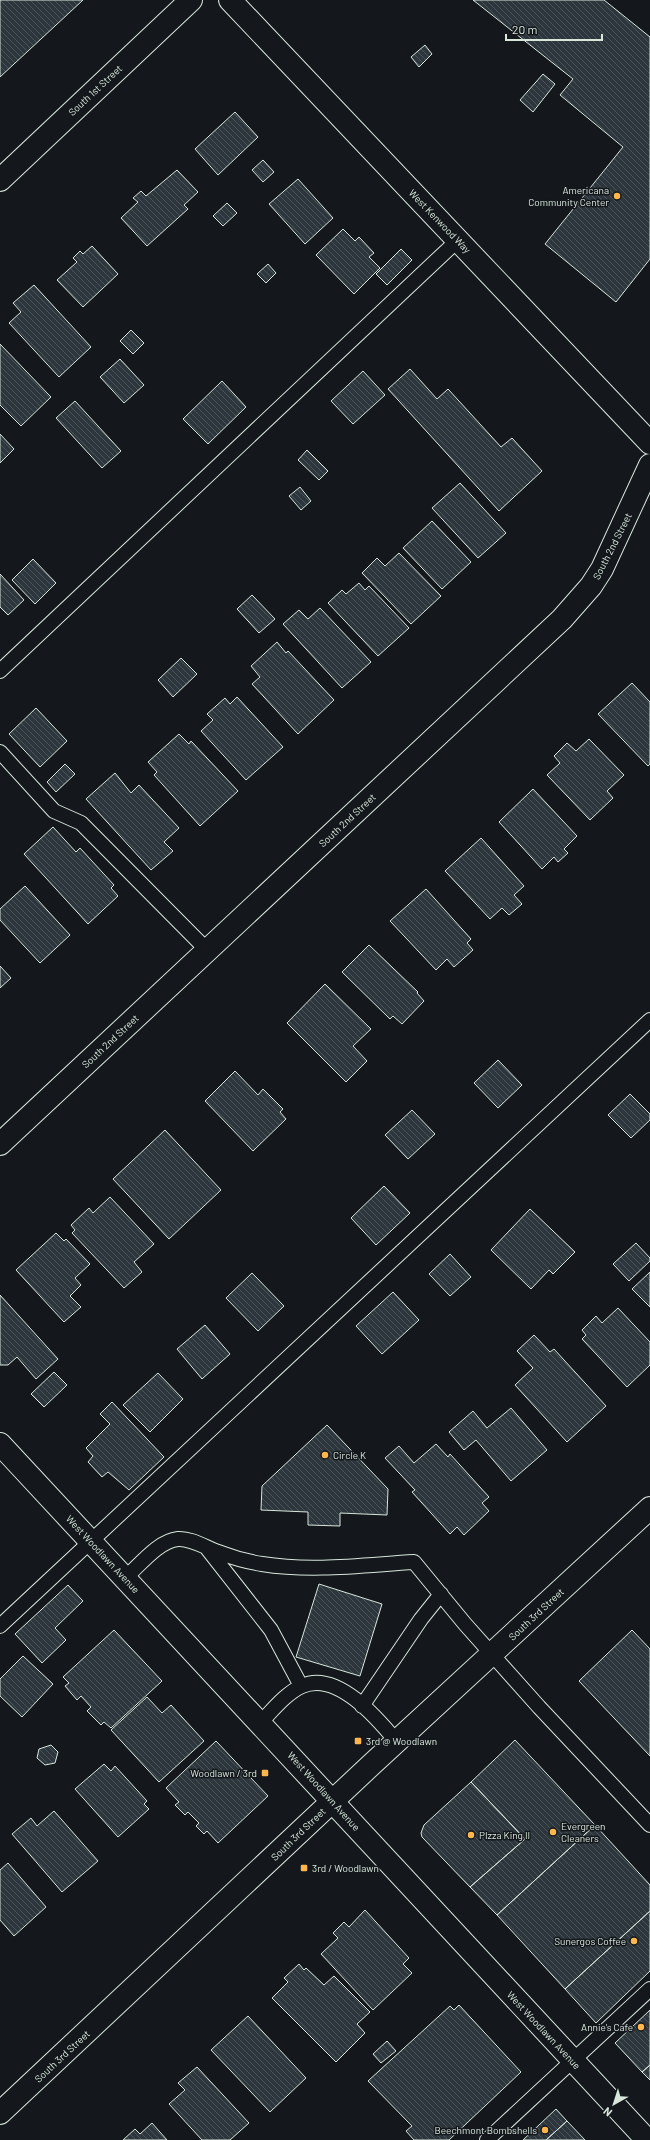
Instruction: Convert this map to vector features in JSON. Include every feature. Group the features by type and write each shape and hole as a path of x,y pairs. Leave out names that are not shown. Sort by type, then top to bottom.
{"main road":[{"name":"South 1st Street","path":"0,180 191,0"},
{"name":"West Kenwood Way","path":"230,0 650,443"},
{"name":"South 2nd Street","path":"0,1144 562,619 591,586 602,569 621,531 650,465"},
{"name":"West Woodlawn Avenue","path":"0,1444 647,2140"},
{"name":"South 3rd Street","path":"0,2113 333,1801 650,1508"}],"lane":[{"path":"0,671 458,240"},
{"path":"0,752 54,811 80,823 207,950"},
{"path":"0,1626 650,1020"},
{"path":"125,1578 166,1542 180,1539 262,1564 298,1568 414,1562 465,1624 539,1707 650,1825"},
{"path":"206,1547 271,1630 301,1686"},
{"path":"362,1706 441,1594"},
{"path":"260,1723 301,1686 314,1683 328,1684 348,1694 372,1713 397,1742"},
{"path":"487,2140 650,1989"}],"building":[{"path":"0,0 83,0 0,77"},
{"name":"Americana Community Center","path":"473,0 604,0 650,37 650,259 616,302 545,244 623,147 560,95 573,79"},
{"path":"425,45 432,54 419,67 411,57"},
{"path":"543,74 555,84 533,112 520,100"},
{"path":"235,112 258,137 218,175 195,149"},
{"path":"263,160 274,172 263,182 252,170"},
{"path":"177,170 198,192 184,205 188,209 147,246 121,218 138,202 133,198 141,191 146,196"},
{"path":"298,179 333,218 305,244 269,204"},
{"path":"227,203 237,213 223,226 213,216"},
{"path":"343,229 355,241 359,237 374,253 369,257 380,268 354,294 316,255"},
{"path":"92,246 118,274 83,307 57,280 77,262 73,258 80,251 83,254"},
{"path":"401,249 412,260 387,285 376,274"},
{"path":"268,264 276,273 266,283 257,274"},
{"path":"34,285 91,347 59,377 9,323 21,312 13,303"},
{"path":"131,330 144,343 133,354 120,341"},
{"path":"0,344 51,397 21,426 0,405"},
{"path":"120,359 144,385 124,403 100,377"},
{"path":"410,369 437,399 448,389 501,447 512,438 542,471 499,511 388,389"},
{"path":"363,371 385,395 353,424 331,401"},
{"path":"222,381 246,407 208,444 183,419"},
{"path":"75,401 121,451 102,468 56,418"},
{"path":"0,434 14,449 0,463"},
{"path":"307,450 328,471 319,480 298,460"},
{"path":"460,483 506,533 478,558 432,508"},
{"path":"300,487 311,501 301,510 289,496"},
{"path":"432,521 471,562 442,589 403,548"},
{"path":"399,553 441,596 411,624 362,573 377,558 385,566"},
{"path":"33,559 56,583 35,604 12,580"},
{"path":"0,574 24,600 8,615 0,607"},
{"path":"359,583 365,590 369,586 409,628 378,656 328,603 342,590 346,594"},
{"path":"252,595 275,619 259,633 237,609"},
{"path":"320,608 371,662 342,688 283,624 299,610 308,619"},
{"path":"277,642 286,653 288,651 334,700 298,734 252,684 260,677 251,666"},
{"path":"181,658 197,674 173,697 158,680"},
{"path":"632,683 650,702 650,764 648,766 598,714"},
{"path":"237,697 283,747 246,780 201,731 213,720 207,714 225,698 230,704"},
{"path":"36,708 67,741 40,767 9,734"},
{"path":"179,734 189,744 191,741 238,791 200,826 154,775 157,772 148,762"},
{"path":"589,739 624,775 607,791 613,798 590,820 547,775 560,763 554,756 567,743 576,751"},
{"path":"65,764 75,774 56,792 47,782"},
{"path":"115,773 131,793 139,785 179,828 164,842 173,851 151,870 86,799"},
{"path":"533,789 577,836 564,849 568,853 558,862 554,857 542,869 499,822"},
{"path":"53,827 76,852 80,848 114,885 111,888 118,896 88,924 24,854"},
{"path":"481,838 524,886 514,895 522,904 509,915 502,908 490,919 445,871"},
{"path":"25,886 70,935 40,963 0,920 0,909"},
{"path":"426,889 471,939 467,943 473,950 454,967 447,959 436,970 390,921"},
{"path":"369,945 418,992 417,993 424,1001 402,1024 393,1016 390,1019 342,972"},
{"path":"0,966 11,978 0,988"},
{"path":"325,984 371,1029 353,1046 367,1061 346,1082 287,1023"},
{"path":"498,1060 522,1085 498,1108 474,1083"},
{"path":"235,1071 258,1095 263,1089 283,1109 280,1112 286,1119 253,1151 205,1101"},
{"path":"630,1094 650,1114 650,1120 631,1138 608,1115"},
{"path":"412,1110 435,1134 408,1159 385,1135"},
{"path":"165,1130 221,1190 169,1239 113,1179"},
{"path":"384,1186 410,1213 376,1245 351,1218"},
{"path":"110,1197 154,1244 134,1262 142,1272 124,1288 72,1233 75,1230 71,1225 89,1208 93,1213"},
{"path":"530,1209 575,1252 553,1274 549,1270 531,1289 491,1250"},
{"path":"56,1233 64,1241 66,1239 90,1264 75,1278 81,1285 70,1296 81,1307 64,1322 16,1270"},
{"path":"636,1243 650,1258 650,1261 629,1281 613,1264"},
{"path":"450,1254 471,1277 450,1296 429,1274"},
{"path":"650,1272 650,1307 632,1289"},
{"path":"252,1273 284,1306 258,1331 226,1298"},
{"path":"393,1292 419,1320 382,1354 356,1326"},
{"path":"0,1295 58,1359 36,1379 17,1357 8,1365 0,1365"},
{"path":"618,1308 650,1342 650,1365 627,1387 582,1339 586,1335 582,1330 596,1316 602,1323"},
{"path":"205,1325 230,1354 202,1379 177,1349"},
{"path":"534,1335 550,1352 554,1349 606,1406 567,1442 515,1385 533,1368 517,1351"},
{"path":"54,1372 67,1385 44,1407 31,1394"},
{"path":"158,1373 183,1399 150,1432 123,1405"},
{"path":"112,1402 164,1457 129,1490 108,1472 102,1477 88,1462 93,1456 86,1448 110,1424 100,1414"},
{"path":"511,1408 547,1450 511,1481 476,1440 464,1450 449,1432 473,1411 487,1428"},
{"name":"Circle K","path":"327,1425 388,1489 387,1515 340,1513 340,1526 308,1525 308,1512 261,1510 262,1486"},
{"path":"436,1444 448,1457 450,1454 489,1497 482,1503 489,1511 464,1535 457,1527 450,1534 412,1492 415,1490 385,1458 399,1446 414,1463"},
{"path":"319,1584 382,1604 360,1676 296,1657"},
{"path":"68,1585 83,1601 55,1628 66,1640 42,1663 15,1634"},
{"path":"114,1630 162,1681 111,1728 104,1722 101,1725 87,1711 91,1707 81,1696 77,1700 65,1686 69,1683 63,1677"},
{"path":"632,1630 650,1649 650,1756 579,1681"},
{"path":"23,1656 53,1684 22,1717 0,1696 0,1679"},
{"path":"147,1697 162,1713 171,1705 204,1741 159,1782 111,1730"},
{"name":"Evergreen Cleaners","path":"515,1740 595,1825 497,1915 470,1887 525,1839 471,1782"},
{"path":"216,1741 268,1796 218,1843 207,1831 204,1834 196,1826 199,1823 188,1812 185,1815 175,1805 179,1802 166,1788"},
{"path":"51,1745 58,1752 55,1763 45,1765 37,1758 39,1749"},
{"path":"104,1764 111,1771 115,1766 147,1801 144,1804 149,1809 118,1837 75,1789"},
{"name":"PIzza King II","path":"471,1782 525,1839 470,1887 422,1837 421,1833 424,1825"},
{"path":"54,1811 98,1861 62,1892 12,1834 31,1818 37,1826"},
{"path":"595,1825 650,1885 650,1911 565,1989 497,1915"},
{"path":"8,1863 46,1907 14,1936 0,1920 0,1870"},
{"path":"365,1910 409,1958 403,1964 412,1973 373,2010 321,1954 338,1938 333,1933 344,1922 349,1927"},
{"name":"Sunergos Coffee","path":"650,1911 650,1971 596,2023 565,1989"},
{"path":"299,1964 304,1970 306,1968 324,1985 334,1976 370,2012 357,2024 365,2033 336,2062 272,1998 288,1982 284,1978"},
{"path":"459,2005 521,2072 449,2140 414,2140 406,2131 412,2126 368,2081 450,2006 454,2010"},
{"name":"Annie's Cafe","path":"650,2010 650,2065 642,2072 615,2043"},
{"path":"248,2016 306,2078 270,2112 211,2050"},
{"path":"387,2041 396,2051 381,2063 373,2054"},
{"path":"650,2065 650,2080 642,2072"},
{"path":"197,2067 249,2123 230,2140 202,2140 169,2104 185,2090 178,2083"},
{"name":"Beechmont Bombshells","path":"556,2109 567,2121 546,2140 523,2140"},
{"path":"567,2121 585,2140 546,2140"},
{"path":"152,2123 167,2140 123,2140 135,2129 140,2134"}],"place":[{"name":"Americana Community Center","path":"617,196"},
{"name":"Circle K","path":"325,1455"},
{"name":"3rd @ Woodlawn","path":"358,1741"},
{"name":"Woodlawn / 3rd","path":"265,1773"},
{"name":"Evergreen Cleaners","path":"553,1832"},
{"name":"PIzza King II","path":"471,1835"},
{"name":"3rd / Woodlawn","path":"304,1868"},
{"name":"Sunergos Coffee","path":"634,1941"},
{"name":"Annie's Cafe","path":"641,2027"},
{"name":"Beechmont Bombshells","path":"545,2130"}]}
